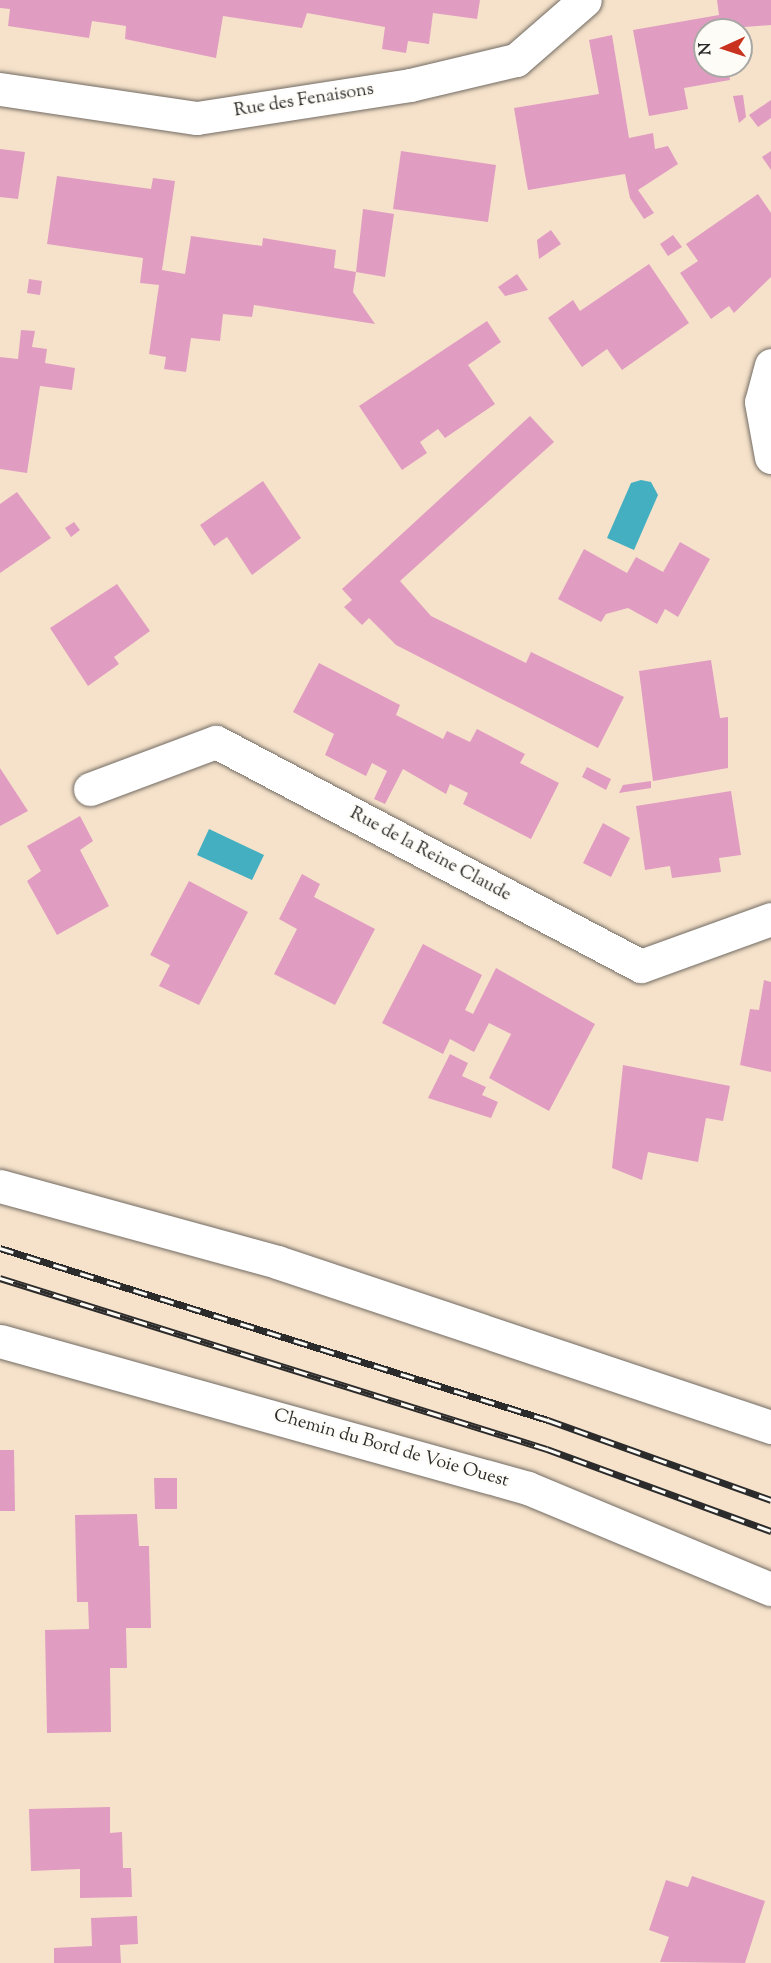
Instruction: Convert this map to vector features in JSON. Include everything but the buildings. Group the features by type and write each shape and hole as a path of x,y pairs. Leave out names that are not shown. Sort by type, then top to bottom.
{"street":[{"name":"Rue des Fenaisons","path":"0,90 197,118 410,85 516,60 585,0"},
{"path":"771,365 761,402 771,457"},
{"name":"Rue de la Reine Claude","path":"90,789 216,742 641,966 771,919"},
{"path":"0,1186 277,1263 771,1427"},
{"name":"Chemin du Bord de Voie Ouest","path":"0,1341 528,1488 771,1590"}],"water":[{"path":"641,480 651,482 658,495 634,550 607,538 631,483"},
{"path":"209,829 264,855 252,880 197,855"}],"railway":[{"path":"0,1248 548,1420 771,1500"},
{"path":"0,1278 547,1449 771,1531"}]}
